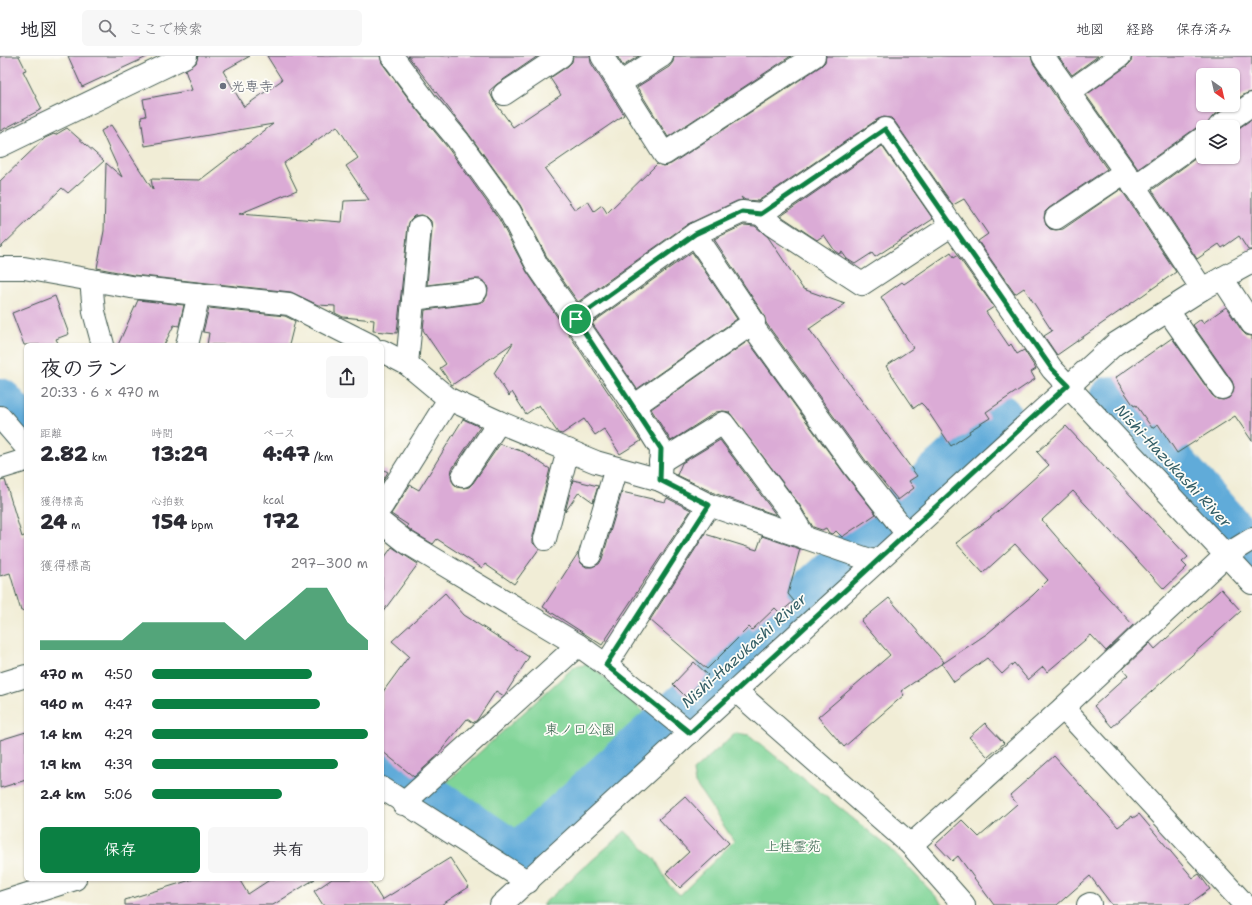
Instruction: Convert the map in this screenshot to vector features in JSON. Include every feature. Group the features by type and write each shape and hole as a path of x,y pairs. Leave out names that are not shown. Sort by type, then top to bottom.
{"street":[{"path":"0,146 186,56"},
{"path":"392,56 427,104 458,140 510,212 538,265 576,319 661,449 660,471"},
{"path":"504,94 560,56"},
{"path":"602,56 664,154 802,59"},
{"path":"620,83 662,56"},
{"path":"1043,56 1129,179 1202,289"},
{"path":"1068,93 1120,56"},
{"path":"1229,120 1252,104"},
{"path":"761,214 885,129 1052,369 1239,547 1252,583"},
{"path":"1056,218 1196,142"},
{"path":"576,319 695,234 742,212 761,214 772,225 862,284 952,224"},
{"path":"407,364 420,227"},
{"path":"634,406 754,322 695,234"},
{"path":"502,905 528,882 677,723 736,691 876,562 897,521 1068,385 1115,344 1202,289 1252,262"},
{"path":"0,268 24,268 132,287 289,304 366,343"},
{"path":"1222,278 1252,324"},
{"path":"92,280 94,312 102,343"},
{"path":"413,299 476,291"},
{"path":"187,343 199,294"},
{"path":"1168,311 1222,388"},
{"path":"751,324 856,469 897,521"},
{"path":"384,352 407,364 449,399 499,422 616,468 660,471 709,505 876,562"},
{"path":"384,503 449,399"},
{"path":"0,417 24,445"},
{"path":"463,476 499,422"},
{"path":"660,471 724,422 788,511 805,538"},
{"path":"545,539 568,450"},
{"path":"0,468 24,461"},
{"path":"590,555 616,468"},
{"path":"606,665 709,505"},
{"path":"384,524 406,542 578,645 606,665 677,723"},
{"path":"911,845 1239,547"},
{"path":"414,794 578,645"},
{"path":"0,684 24,677"},
{"path":"736,691 911,845 964,905"},
{"path":"1063,708 1237,902"},
{"path":"384,788 414,794 528,882"},
{"path":"0,903 68,881"}],"green space":[{"name":"東ノ口公園","path":"589,664 655,722 655,727 522,847 508,846 437,796 438,790 574,667"},
{"name":"上桂霊苑","path":"736,733 749,735 891,849 944,905 542,905 625,831 655,859 669,885 680,895 734,841 695,783 693,771"}],"building":[{"path":"0,56 19,56 26,70 23,71 42,109 0,131"},
{"path":"68,56 149,56 82,87"},
{"path":"198,56 250,56 223,71 244,107 282,80 267,56 380,56 382,63 448,148 499,219 527,272 641,441 620,454 604,429 595,435 584,419 562,434 558,433 539,405 526,414 512,392 509,396 494,373 513,343 452,385 440,368 446,364 423,330 425,310 484,301 487,296 488,289 486,283 480,279 427,285 432,228 431,221 422,215 414,216 410,220 408,226 397,333 373,331 374,320 343,317 335,313 335,306 318,305 291,292 133,275 97,268 104,231 106,163 122,177 101,131 111,125 153,190 151,179 200,180 273,124 145,146 141,117 146,116 143,99 192,90 185,70 196,63","holes":["337,126 358,158 346,166 369,200 344,201 342,222 239,214 297,190 284,163"]},
{"path":"408,56 538,56 489,91 494,101 513,127 561,95 550,78 568,66 572,62 573,56 590,56 591,63 624,115 545,169 575,210 588,201 594,211 602,205 607,213 657,164 664,166 671,164 821,66 825,62 826,56 1031,56 1033,63 1107,169 1049,208 1045,212 1044,218 1046,225 1050,229 1063,229 1121,189 1176,272 1057,355 1044,336 1052,331 1024,288 1015,294 978,241 988,234 964,199 953,205 895,122 891,118 884,117 878,119 758,201 745,200 741,197 743,200 737,201 688,224 578,302 548,259 520,205 468,133"},
{"path":"617,56 639,56 623,66"},
{"path":"674,56 791,56 668,137 637,87 669,67 673,62"},
{"path":"1058,56 1098,56 1072,75"},
{"path":"1132,56 1252,56 1252,92 1240,97 1240,68 1196,68 1196,112 1219,112 1210,120 1196,120 1196,128 1138,169 1086,95 1131,62"},
{"path":"1252,119 1252,250 1248,250 1239,236 1222,248 1219,244 1197,259 1152,190 1196,158 1196,164 1240,164 1240,127"},
{"path":"67,128 104,161 68,193 62,188 0,248 0,181 45,138 54,134 55,135"},
{"path":"882,146 933,219 875,257 872,253 855,264 847,259 842,252 839,254 835,251 824,235 817,240 781,216"},
{"path":"744,225 755,226 768,237 803,289 845,304 809,329 917,476 909,481 914,488 898,500 866,461 766,323 764,315 714,239"},
{"path":"692,252 737,319 637,389 592,323"},
{"path":"951,252 954,257 957,255 994,307 986,312 1009,346 1011,344 1017,354 1024,350 1036,369 1031,372 1035,379 986,412 990,418 969,431 970,433 951,446 925,407 921,403 914,408 886,366 913,348 881,297 902,282 904,284"},
{"path":"55,296 69,334 56,339 58,343 24,343 24,345 12,313"},
{"path":"138,300 184,305 179,326 174,325 165,343 119,343"},
{"path":"1226,307 1242,331 1246,335 1252,336 1252,441 1235,416 1177,453 1158,424 1152,428 1136,405 1134,406 1115,378 1172,338 1212,395 1217,399 1223,400 1229,398 1233,393 1234,387 1232,381 1193,325 1201,319 1203,323"},
{"path":"209,308 285,316 295,321 290,343 207,343 209,333 203,332"},
{"path":"748,341 846,476 876,514 842,537 836,531 833,534 829,533 826,528 822,530 813,527 799,504 729,412 716,412 671,441 651,409"},
{"path":"463,419 480,427 452,469 452,481 456,487 469,487 500,444 524,452 550,469 533,536 533,543 539,549 514,584 485,564 482,568 437,539 433,544 413,532 407,527 408,525 391,514 410,485 419,490"},
{"path":"1066,426 1188,557 1182,562 1187,567 1164,589 1073,491 1042,520 1099,586 1098,587 1133,625 1106,651 1091,635 1047,672 1043,667 1028,680 1014,663 1002,674 987,658 954,682 942,664 988,633 1033,595 1048,580 1015,544 983,573 956,543 988,520 1049,465 1037,452"},
{"path":"720,440 776,515 714,493 677,475 682,463"},
{"path":"384,470 388,472 384,479"},
{"path":"5,480 22,537 24,536 24,610 21,611 10,573 0,576 0,481"},
{"path":"573,480 598,486 593,502 579,492 565,512"},
{"path":"622,492 665,502 667,498 691,510 602,645 543,607 578,553 581,563 586,567 592,567 599,564 602,559"},
{"path":"705,534 757,550 762,536 800,549 788,594 794,601 780,613 775,608 752,630 749,627 707,669 650,620"},
{"path":"392,547 418,564 384,610 384,558"},
{"path":"1221,589 1241,611 1112,727 1094,706 1128,675 1123,669 1150,643 1155,649"},
{"path":"445,593 464,615 529,657 504,696 496,691 477,720 473,723 467,719 434,759 414,777 384,753 384,690 409,656 392,641"},
{"path":"889,598 944,662 901,691 904,695 844,747 818,717 890,655 861,621"},
{"path":"694,662 708,675 686,697 673,684"},
{"path":"985,723 1004,743 988,757 969,737"},
{"path":"24,733 24,781 0,788 0,740"},
{"path":"1054,756 1118,827 1132,816 1133,818 1139,814 1193,878 1199,874 1210,889 1188,905 1112,905 1090,876 1057,905 994,905 958,856 952,861 936,844 962,820 979,837 1017,804 1010,795"},
{"path":"685,796 729,843 680,888 666,873 689,852 659,819"},
{"path":"450,858 469,887 441,905 323,905 314,891 329,881 370,881 382,900"},
{"path":"187,881 240,881 248,894 268,881 312,881 273,905 125,905 125,900"}],"waterway":[{"name":"Nishi-Hazukashi River","path":"1111,398 1174,463 1252,552"},
{"name":"Nishi-Hazukashi River","path":"0,400 24,427"},
{"name":"Nishi-Hazukashi River","path":"384,765 515,854 530,844 831,572 1000,416"},
{"path":"515,854 515,870"}],"place":[{"name":"光専寺","path":"223,86"}],"route":[{"path":"885,129 1052,369 1068,385 690,733 606,665 709,505 660,480 661,449 576,319 695,234 742,212 761,214 885,129"}]}
